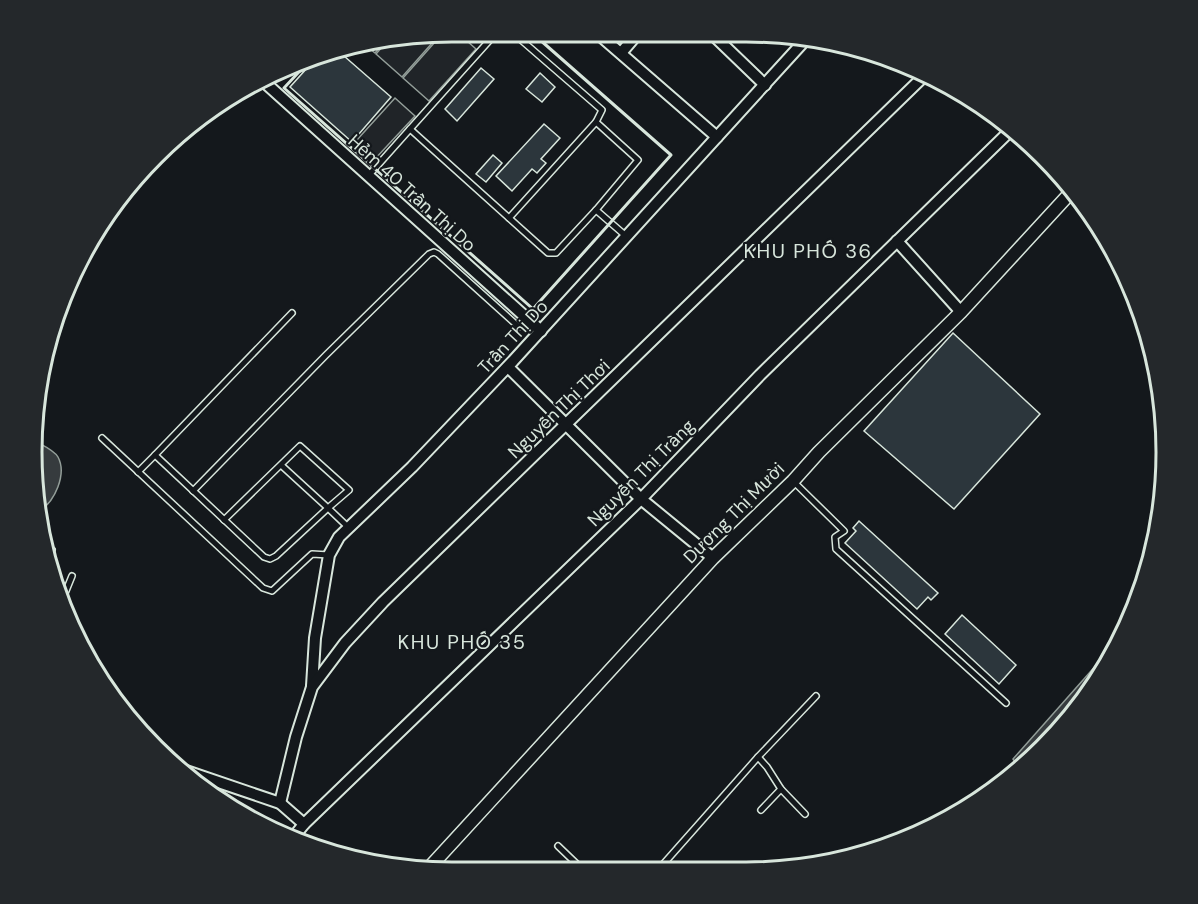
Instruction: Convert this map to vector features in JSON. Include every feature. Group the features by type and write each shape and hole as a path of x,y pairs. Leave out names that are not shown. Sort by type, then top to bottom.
{"street":[{"path":"608,42 717,137"},
{"path":"621,53 630,42"},
{"path":"720,42 765,85"},
{"name":"Trần Thị Do","path":"312,687 315,638 329,555 339,537 412,466 542,331 800,46"},
{"name":"Nguyễn Thị Thơi","path":"280,803 296,737 312,687 345,643 383,602 919,81"},
{"name":"Hẻm 40 Trần Thị Do","path":"268,86 542,331"},
{"name":"Nguyễn Thị Tràng","path":"297,832 641,499 760,375 1006,135"},
{"name":"Dương Thị Mười","path":"435,861 713,558 961,312 1066,196"},
{"path":"897,241 961,312"},
{"path":"508,367 641,499 713,558"},
{"path":"201,776 280,803 304,824"}],"lane":[{"path":"369,175 488,42"},
{"path":"509,218 596,122 602,110 524,42"},
{"path":"410,129 548,253 556,253 638,160 596,122"},
{"path":"596,210 627,237"},
{"path":"193,491 429,254 434,252 438,254 519,327"},
{"path":"138,472 292,313"},
{"path":"102,438 263,588 272,591 312,554 329,555"},
{"path":"155,455 193,491 224,520 264,557 270,559 349,490 300,446 224,520"},
{"path":"281,465 349,528"},
{"path":"793,481 844,531 835,537 836,549 1006,703"},
{"path":"66,591 72,576"},
{"path":"665,862 758,757 816,696"},
{"path":"758,757 767,766 781,789 805,814"},
{"path":"761,810 781,789"},
{"path":"558,846 575,862"}],"shaded area":[{"path":"468,42 476,49 429,101 403,78 434,43"},
{"path":"432,43 402,77 376,54 381,49"},
{"path":"395,98 415,116 374,160 355,142"},
{"path":"42,445 56,454 61,471 58,487 46,506"},
{"path":"1096,666 1054,722 1036,742 1015,761 1013,759"}],"building":[{"path":"345,56 391,97 352,142 290,87 306,69"},
{"path":"481,68 494,79 457,121 445,109"},
{"path":"540,73 555,87 542,102 526,89"},
{"path":"544,124 560,138 541,159 546,163 537,173 532,169 512,191 496,176"},
{"path":"493,155 502,163 486,182 476,174"},
{"path":"953,333 1040,414 954,509 864,431"},
{"path":"859,521 938,593 931,600 928,597 917,609 845,543 856,531 853,528"},
{"path":"962,615 1016,665 999,684 945,634"}],"wall":[{"path":"299,71 284,88 533,309 671,155 542,42"}],"district":[{"name":"KHU PHỐ 36","path":"808,251"},
{"name":"KHU PHỐ 35","path":"462,642"}]}
